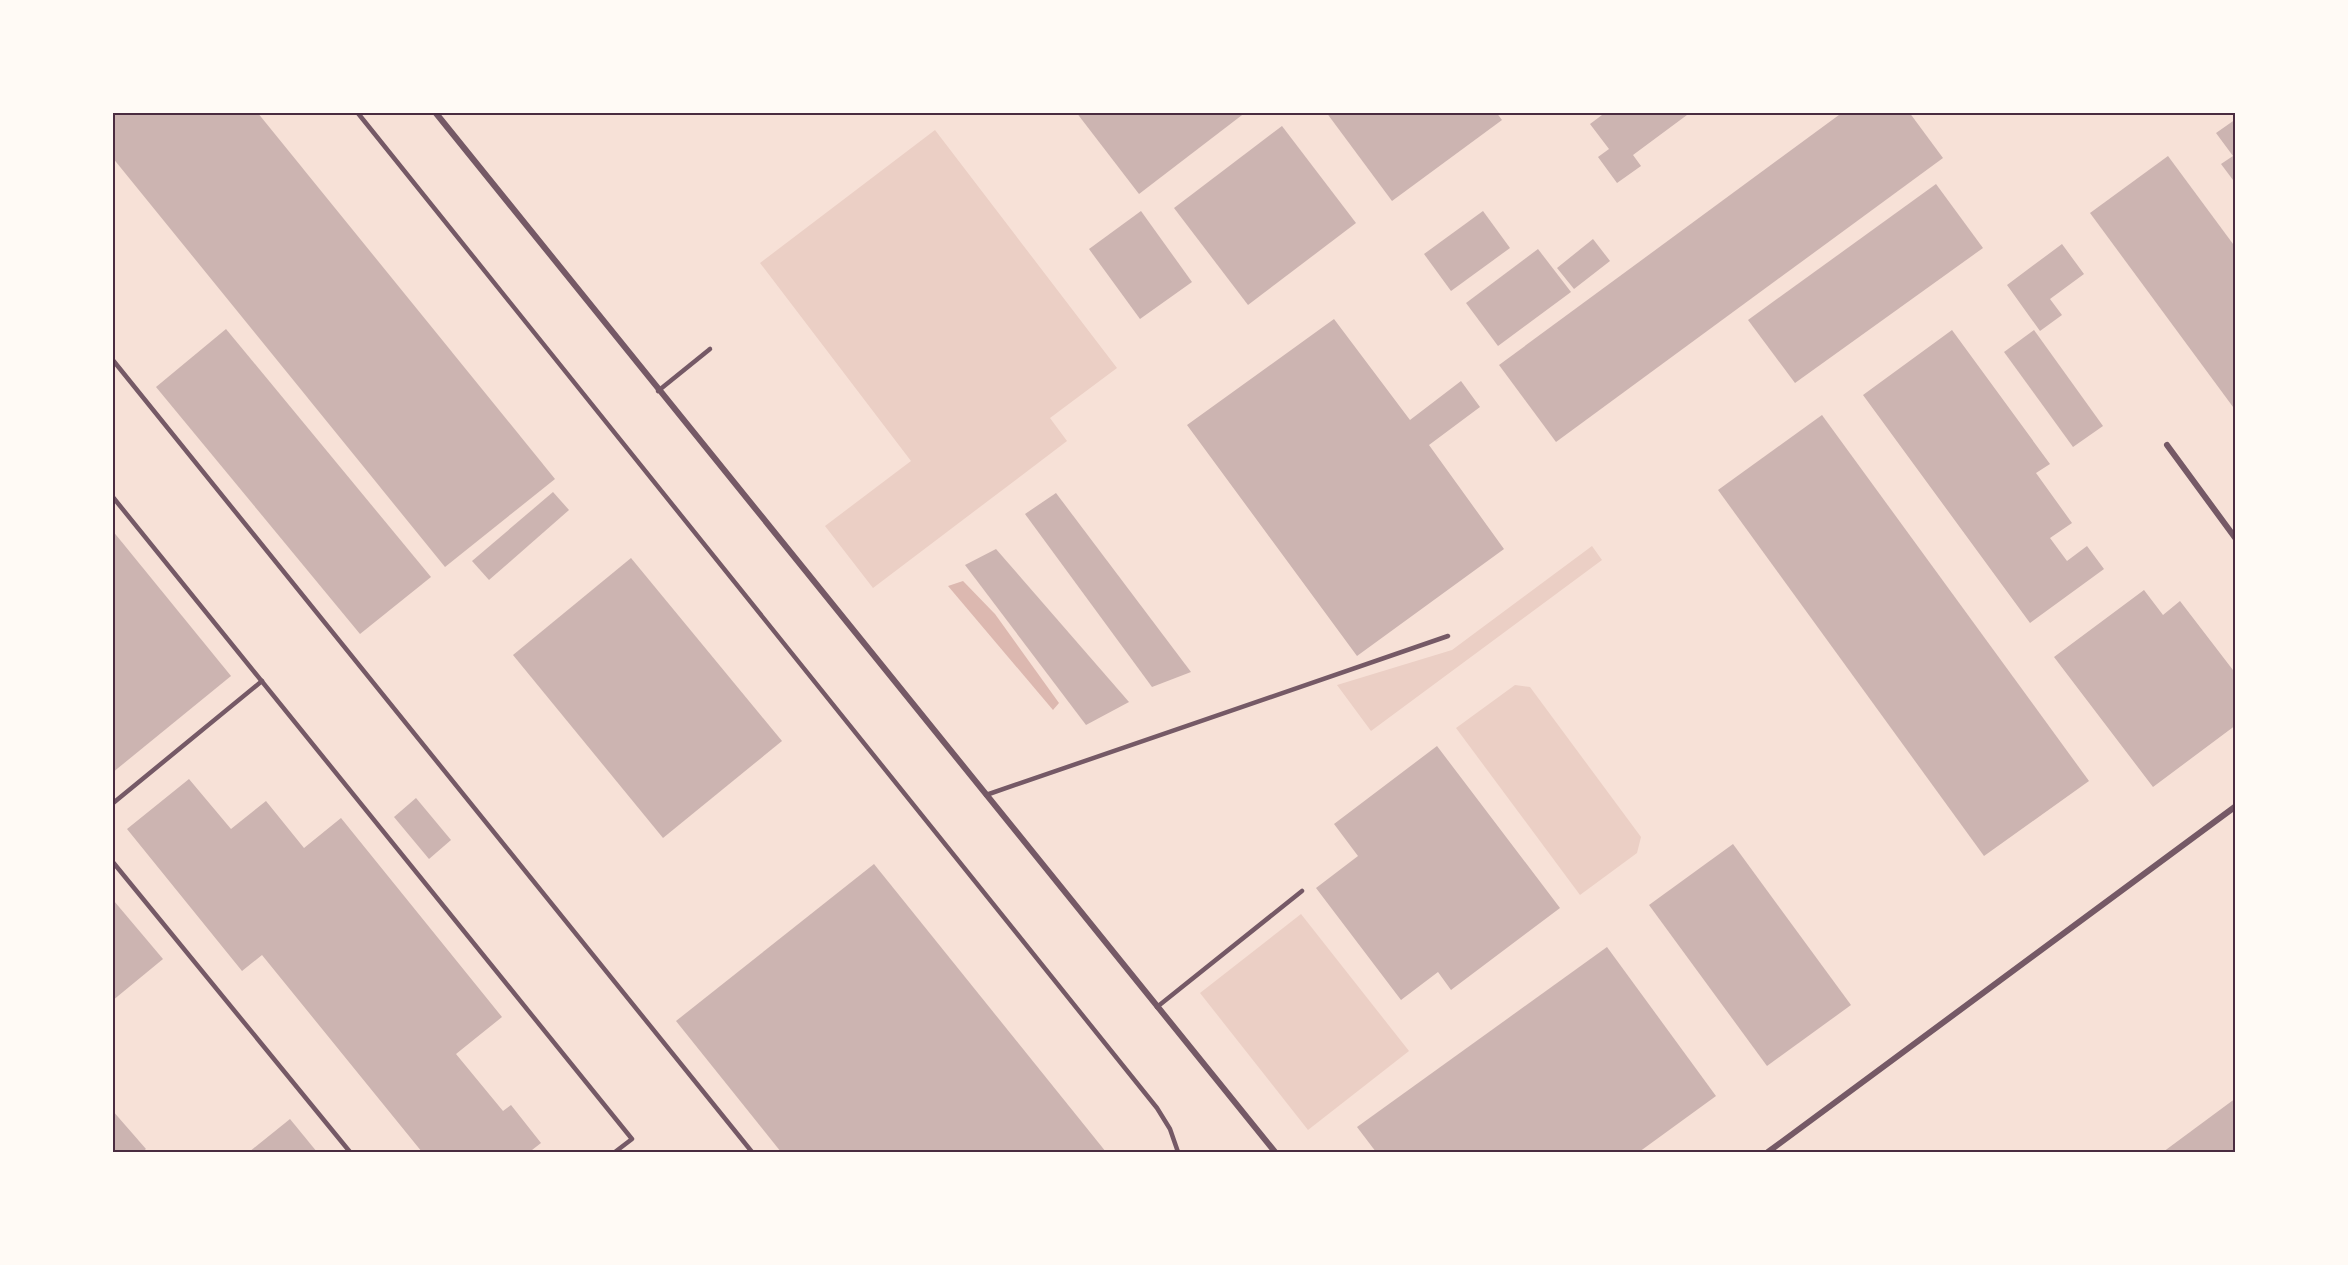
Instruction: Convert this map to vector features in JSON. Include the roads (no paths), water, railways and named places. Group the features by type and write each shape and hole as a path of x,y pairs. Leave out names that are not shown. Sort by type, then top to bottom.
{"street":[{"path":"435,112 658,391 1275,1152"},
{"path":"2167,445 2235,539"},
{"path":"1768,1152 2235,806"}],"lane":[{"path":"357,112 1157,1108 1170,1129 1178,1152"},
{"path":"658,391 710,349"},
{"path":"112,359 752,1152"},
{"path":"112,496 632,1139 615,1152"},
{"path":"986,795 1448,636"},
{"path":"112,804 262,681"},
{"path":"112,861 350,1152"},
{"path":"1157,1006 1302,891"}]}
